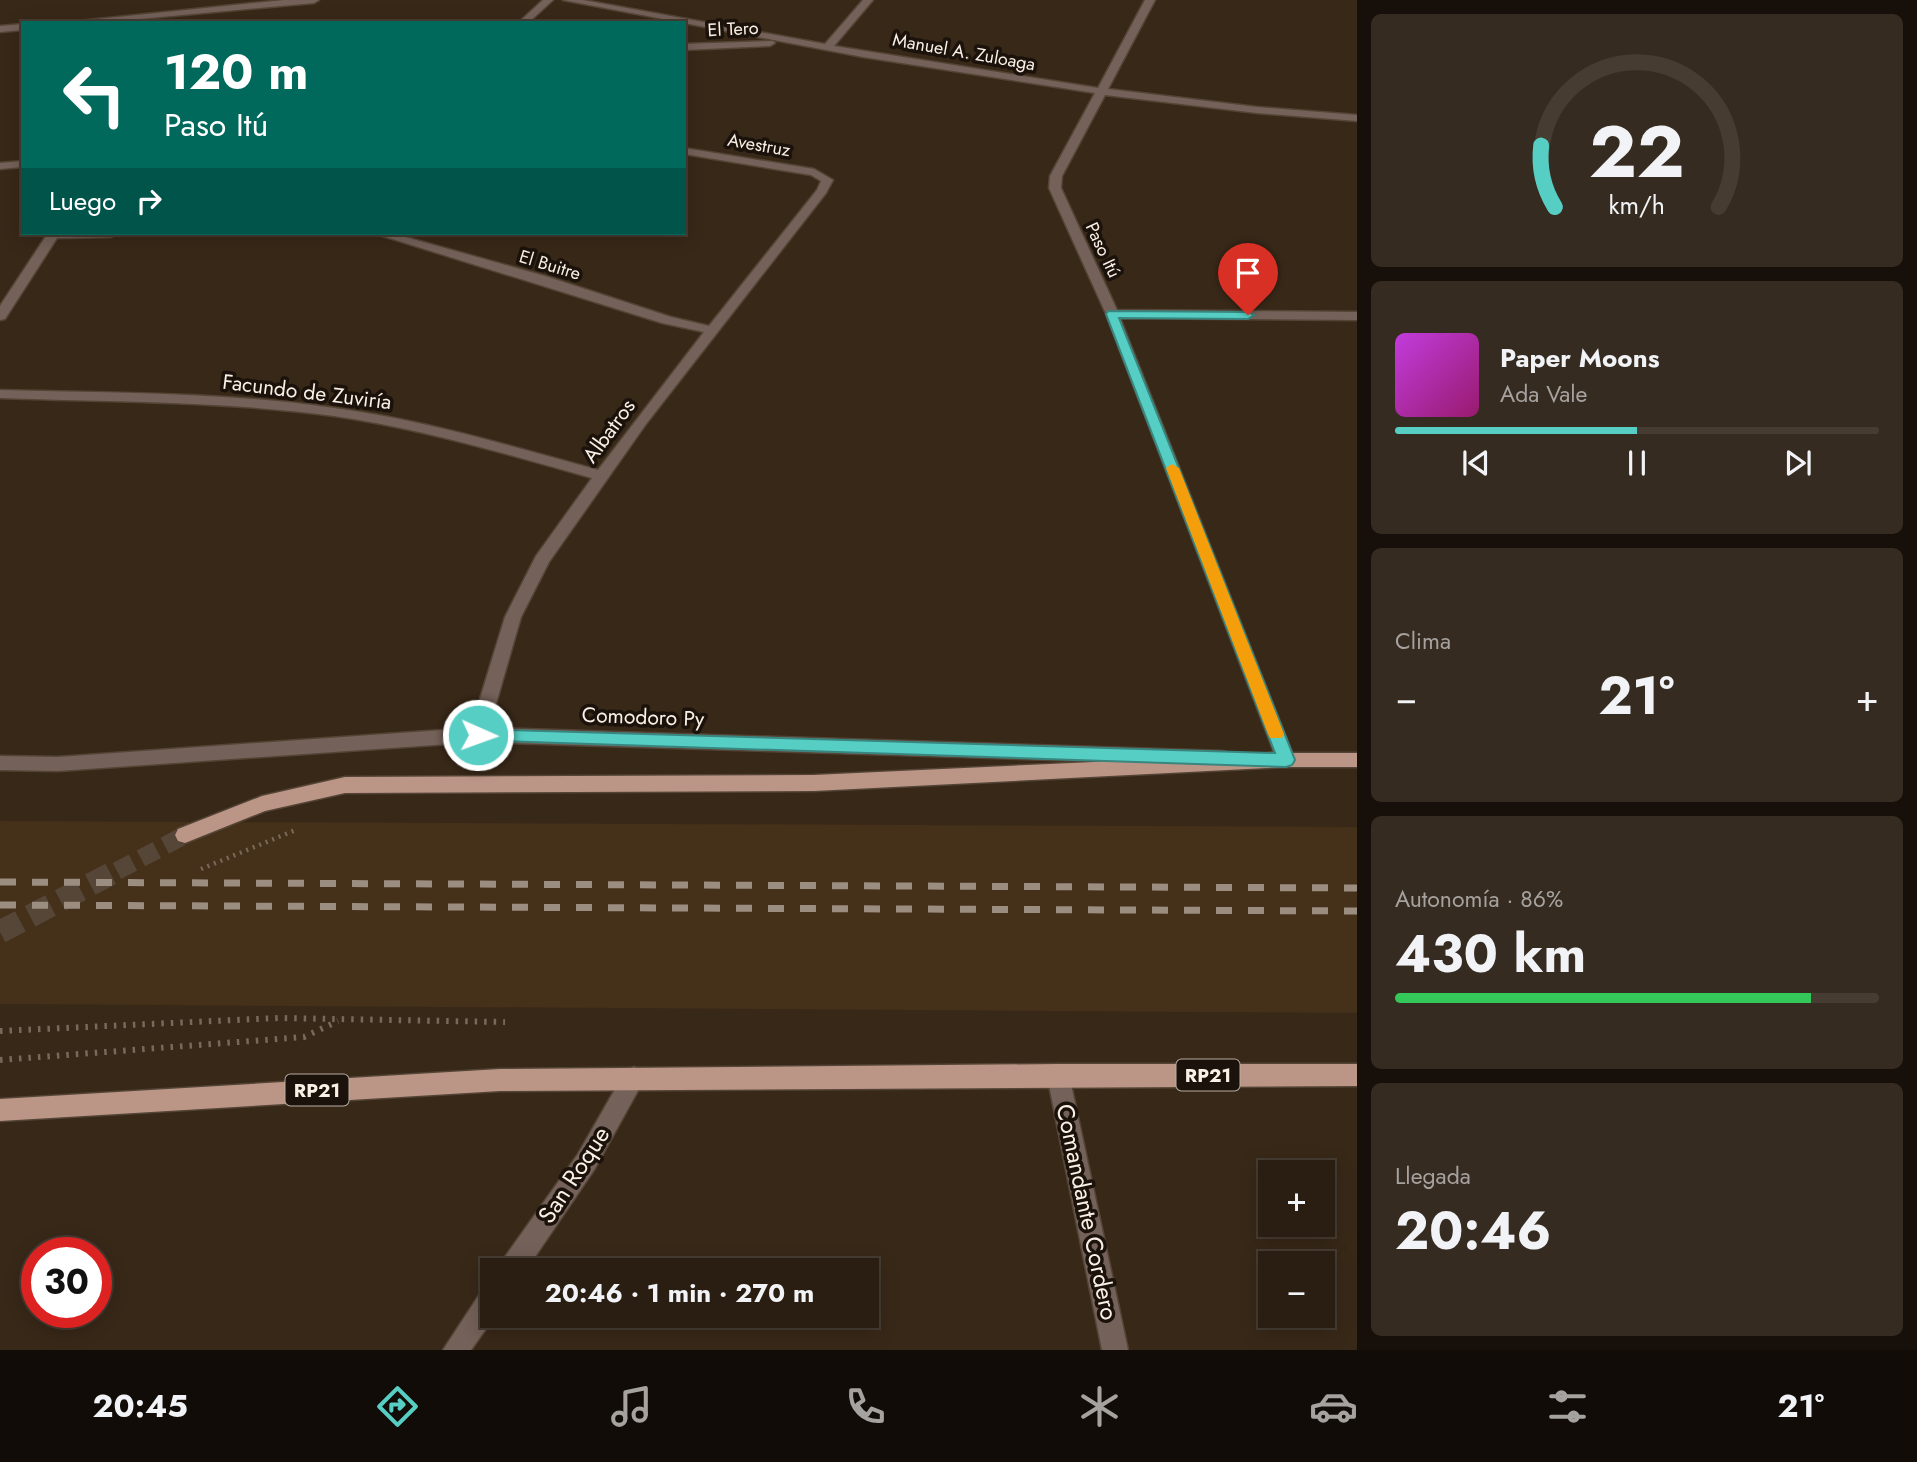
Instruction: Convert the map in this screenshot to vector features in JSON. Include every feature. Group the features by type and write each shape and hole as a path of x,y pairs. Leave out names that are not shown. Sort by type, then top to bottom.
{"main road":[{"name":"Comodoro Py","path":"185,835 262,804 345,785 814,783 1286,760 1357,760"},
{"name":"RP21","path":"0,1110 500,1080 1357,1075"}],"street":[{"path":"162,21 170,0"},
{"path":"81,21 314,0"},
{"path":"525,21 548,0"},
{"name":"Manuel A. Zuloaga","path":"568,0 684,21"},
{"path":"828,47 868,0"},
{"name":"Paso Itú","path":"1150,0 1056,176 1055,188 1112,314 1286,760"},
{"name":"Manuel A. Zuloaga","path":"686,21 1101,93 1243,110 1357,118"},
{"path":"0,29 21,27"},
{"name":"El Tero","path":"686,47 766,44 784,39"},
{"name":"Avestruz","path":"686,151 814,172 827,180"},
{"path":"0,166 21,164"},
{"name":"Albatros","path":"478,735 513,617 542,559 711,330 822,191 827,180"},
{"path":"0,316 53,235"},
{"name":"El Buitre","path":"386,235 541,279 667,320 711,330"},
{"path":"1112,314 1357,316"},
{"name":"Facundo de Zuviría","path":"0,394 219,401 333,412 452,433 602,477"},
{"name":"Comodoro Py","path":"0,763 58,764 478,735 1286,760"},
{"name":"Comandante Cordero","path":"1058,1075 1115,1350"},
{"name":"San Roque","path":"519,1258 586,1162 634,1078"},
{"path":"456,1350 480,1315"}],"path":[{"path":"201,869 257,844 305,827"},
{"path":"0,1031 278,1018 505,1022"},
{"path":"0,1059 304,1037 341,1019"}],"shaded area":[{"path":"0,821 1357,827 1357,1013 0,1004"}],"tunnel":[{"path":"117,871 185,835"},
{"path":"0,932 120,869"}],"railway":[{"path":"0,882 1357,888"},
{"path":"0,905 1357,911"}],"slow traffic":[{"path":"1172,468 1276,734"}],"route":[{"path":"478,735 1286,760 1112,314 1248,315"}]}
